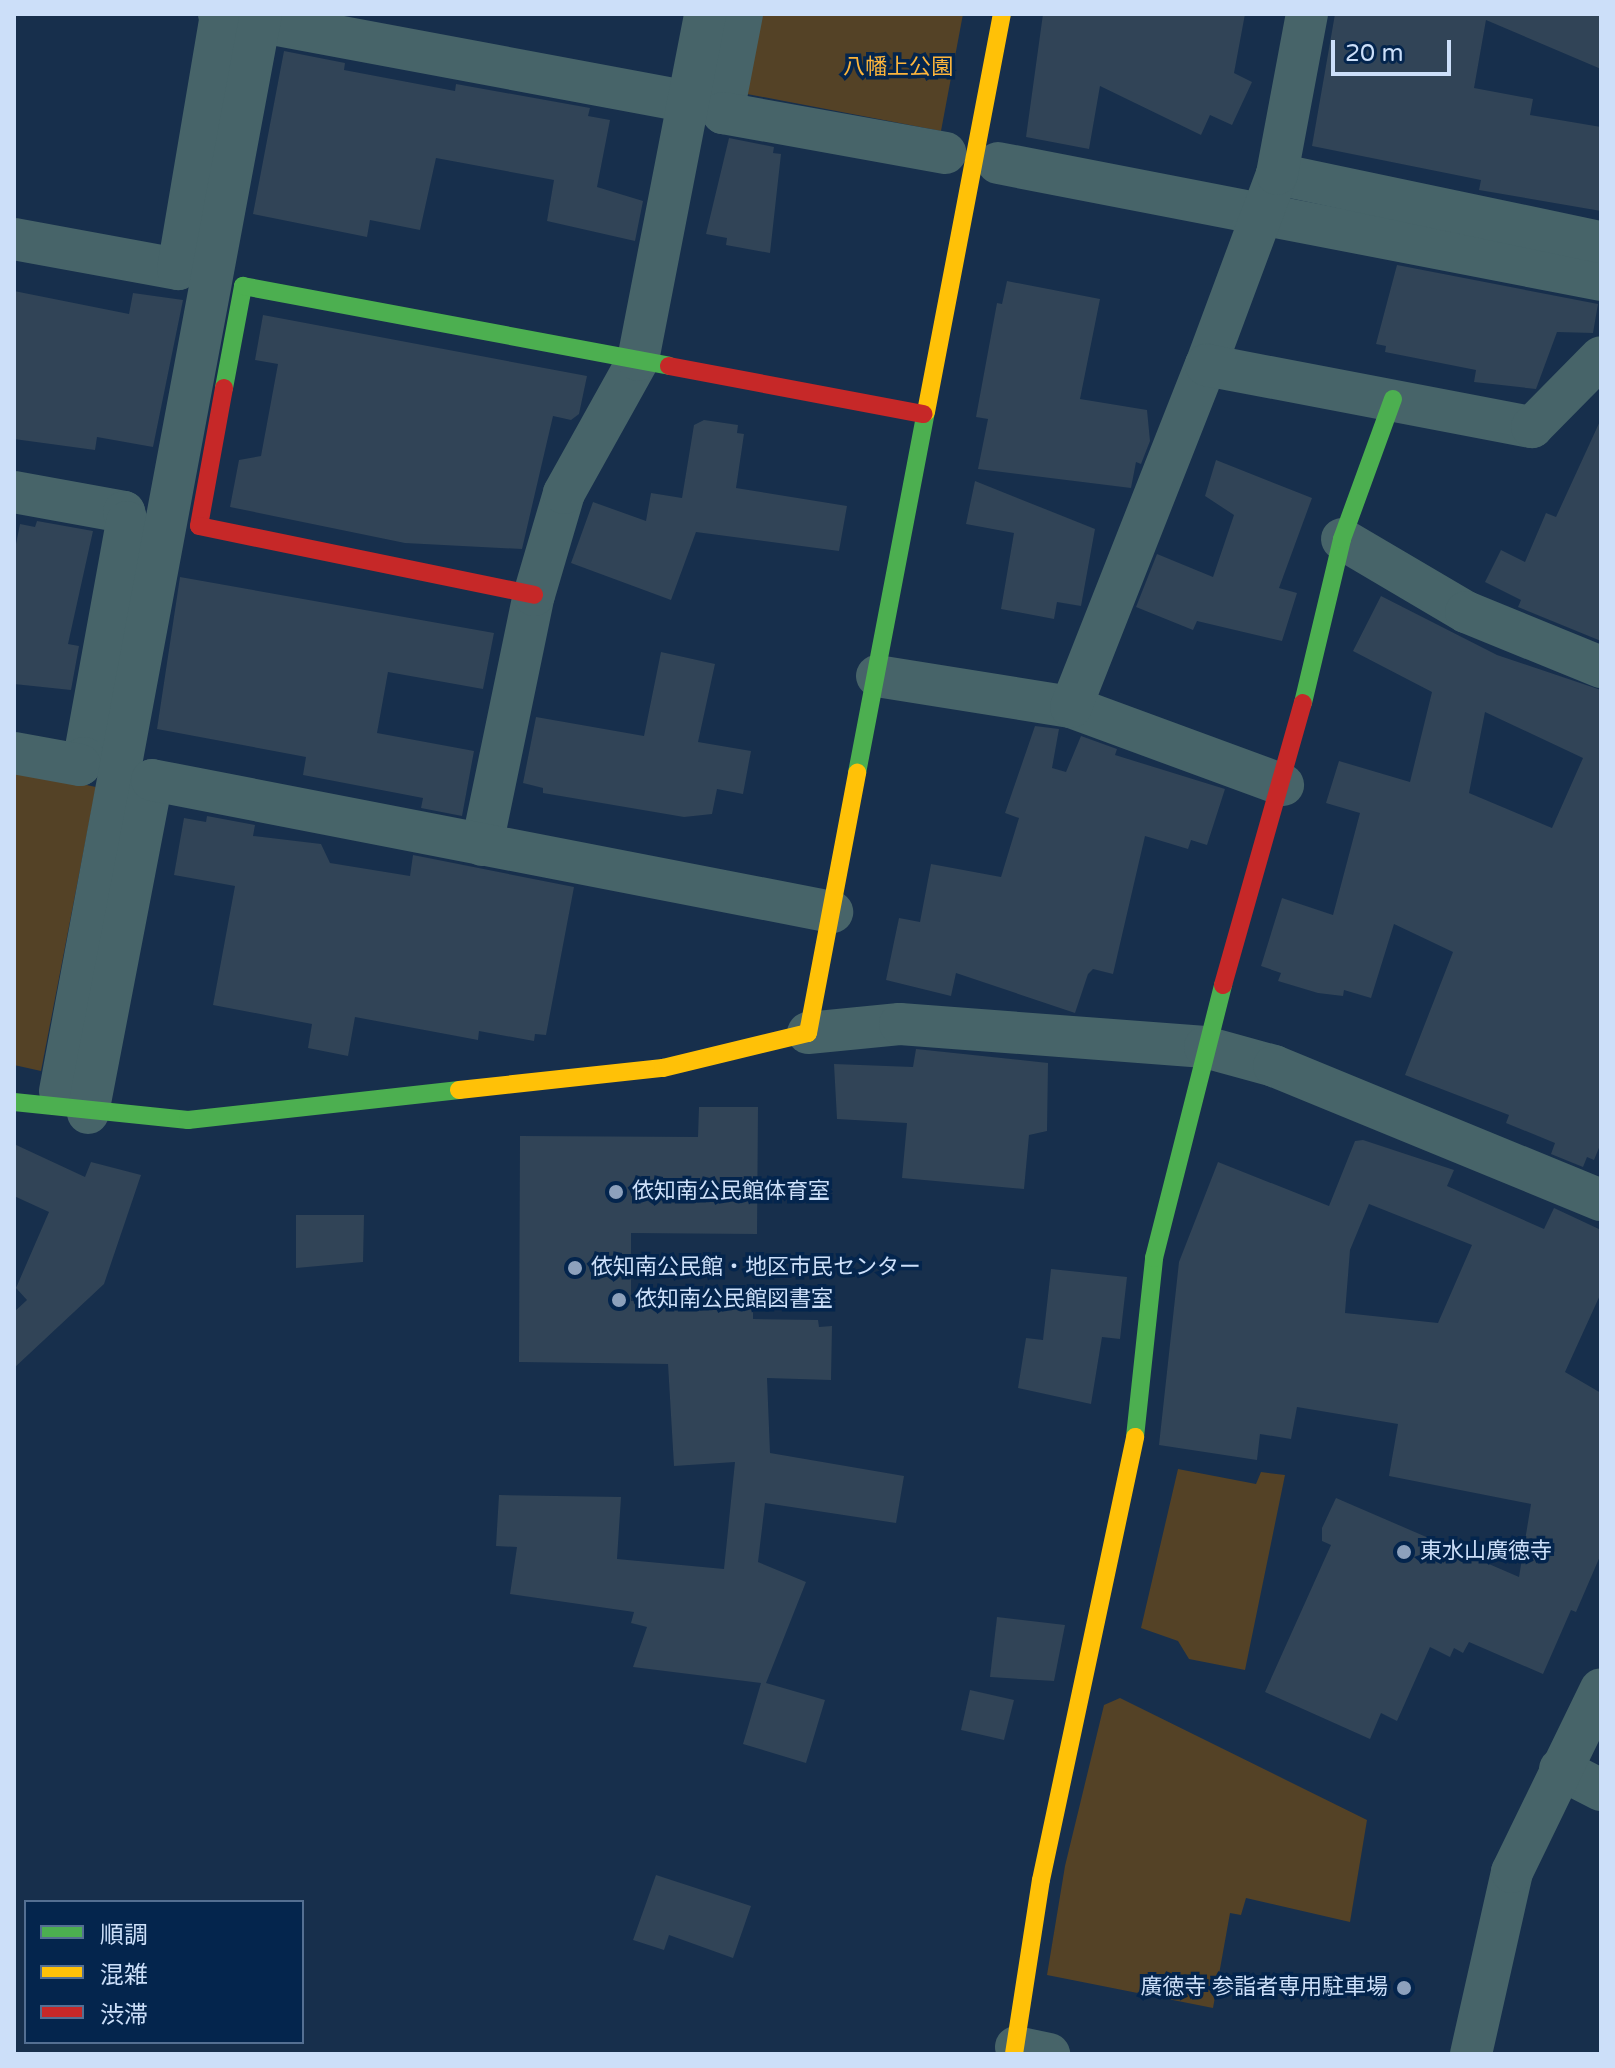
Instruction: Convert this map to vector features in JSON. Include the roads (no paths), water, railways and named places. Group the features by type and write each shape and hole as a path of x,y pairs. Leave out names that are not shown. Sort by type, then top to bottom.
{"street":[{"path":"482,845 534,595 564,493 638,360 705,14"},
{"path":"742,14 723,113 945,153"},
{"path":"808,1033 1002,14"},
{"path":"1071,707 1206,365 1277,174 1307,14"},
{"path":"240,16 365,26 689,102"},
{"path":"14,239 178,269 240,16"},
{"path":"74,1102 240,16"},
{"path":"998,163 1601,280"},
{"path":"1277,174 1601,242"},
{"path":"534,595 199,526 243,286 924,414"},
{"path":"1206,365 1532,427 1601,357"},
{"path":"1026,2052 1041,1880 1133,1457 1154,1258 1205,1047 1283,785 1342,539 1393,399"},
{"path":"14,492 124,512 127,522 84,758 80,765 14,753"},
{"path":"1342,539 1466,612 1601,667"},
{"path":"877,676 1071,707 1283,785"},
{"path":"74,1102 152,780 832,912"},
{"path":"14,1102 74,1102 188,1120 378,1104 663,1068 808,1033 900,1024 1205,1047 1274,1066 1601,1200"},
{"path":"1471,2054 1512,1872 1601,1689"},
{"path":"1560,1769 1601,1790"}],"place":[{"name":"依知南公民館体育室","path":"616,1192"},
{"name":"依知南公民館・地区市民センター","path":"575,1268"},
{"name":"依知南公民館図書室","path":"619,1300"},
{"name":"東水山廣徳寺","path":"1404,1552"},
{"name":"廣徳寺 参詣者専用駐車場","path":"1404,1988"}],"park label":[{"name":"八幡上公園","path":"898,68"}]}
